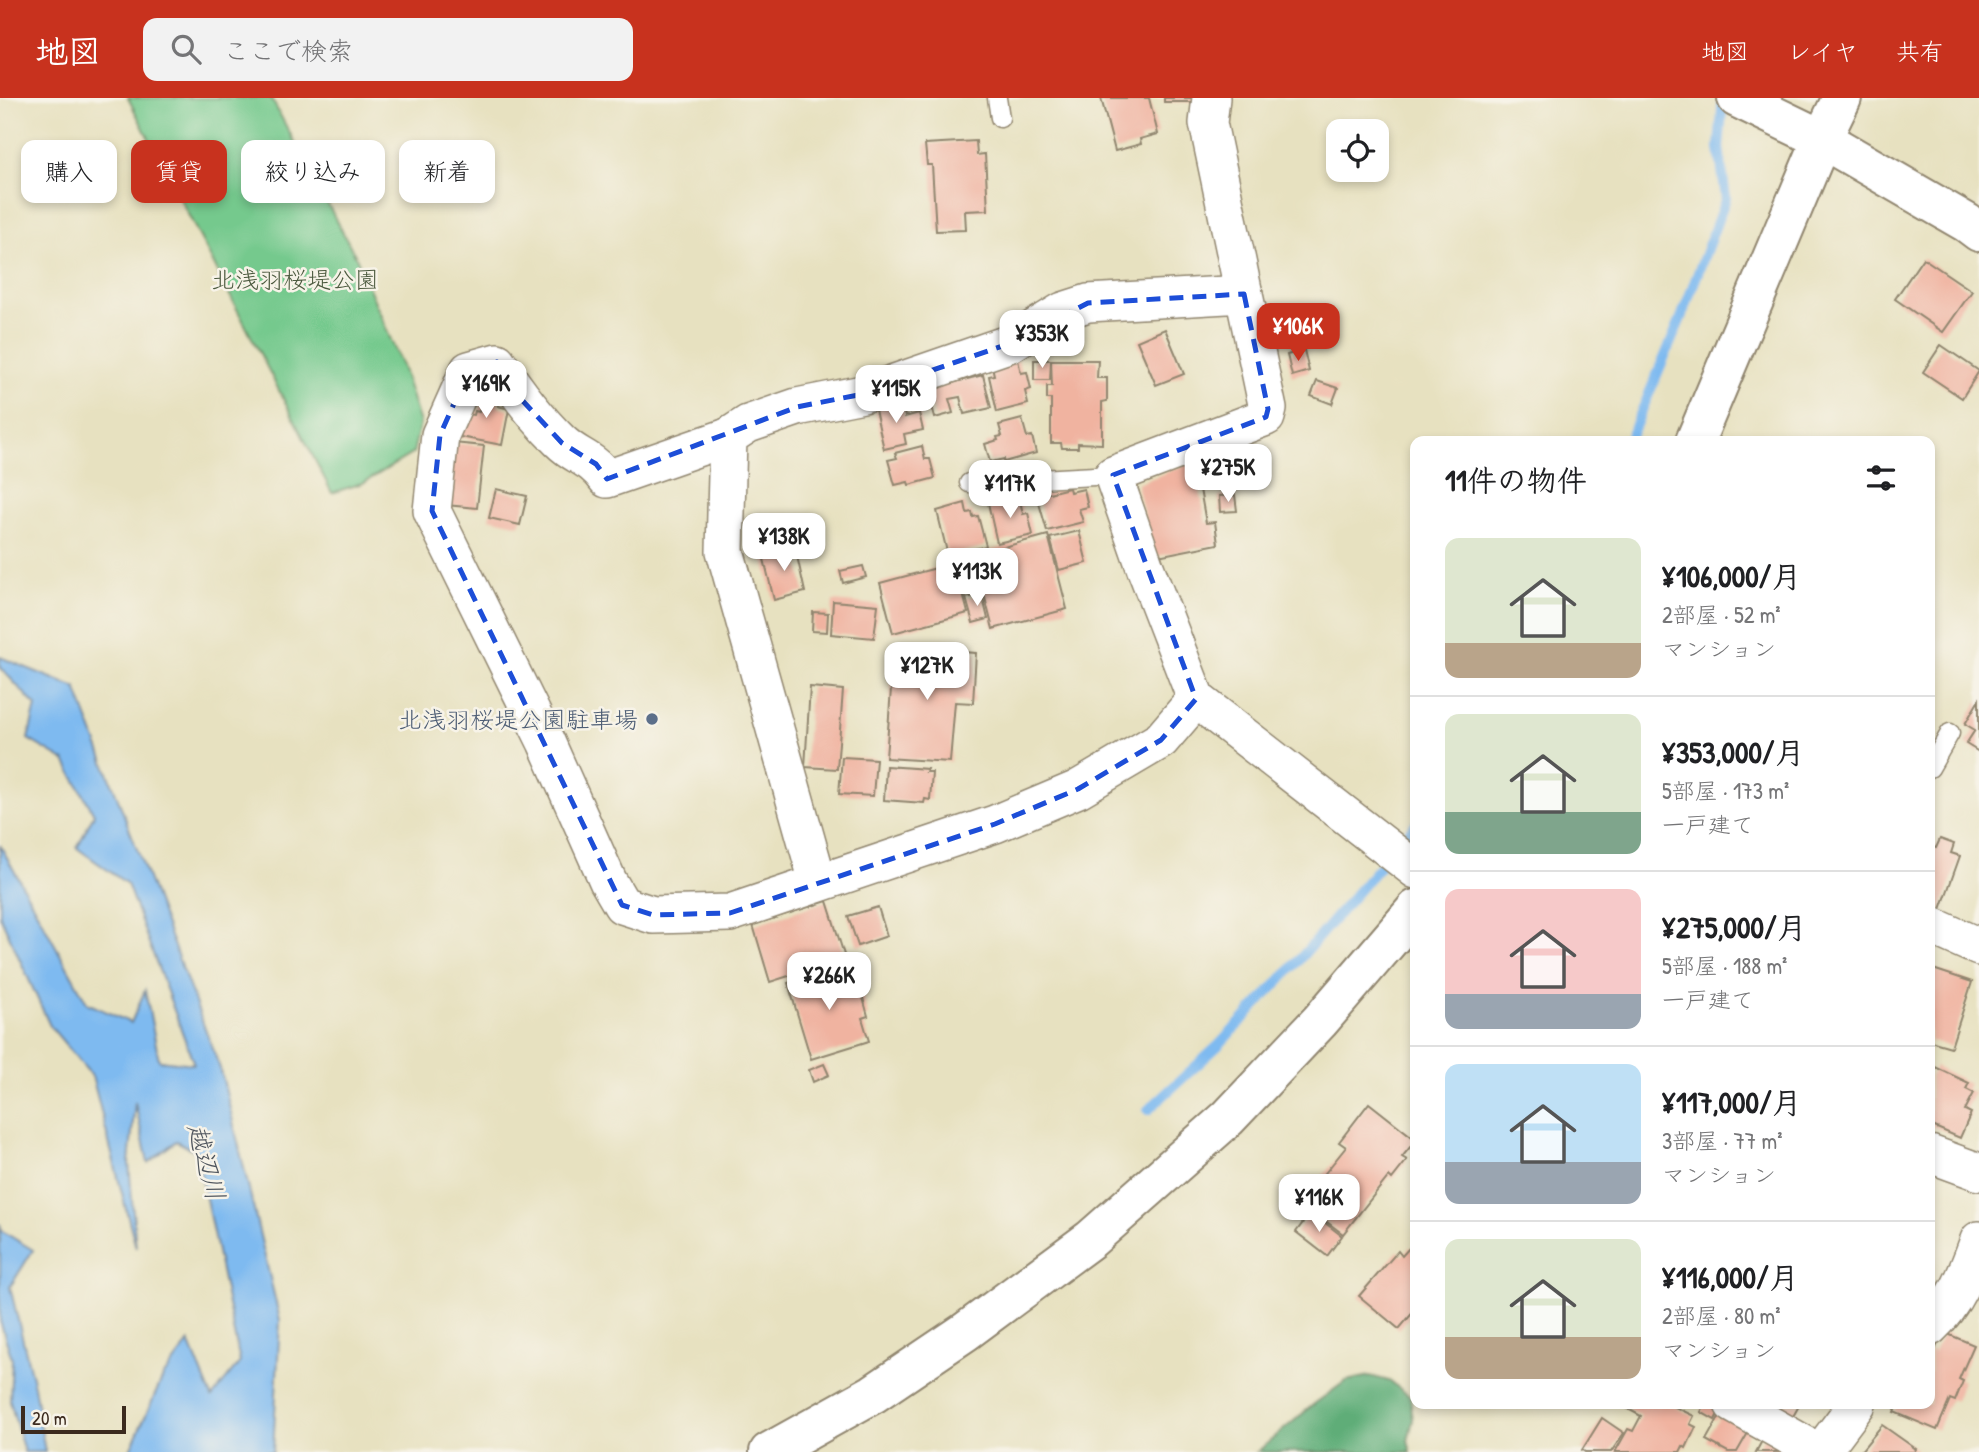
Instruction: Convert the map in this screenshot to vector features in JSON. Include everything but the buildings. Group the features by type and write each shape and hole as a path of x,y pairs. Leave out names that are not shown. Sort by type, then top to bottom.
{"street":[{"path":"1211,98 1208,123 1268,409 1266,417 1113,475 1144,567 1196,699 1410,865"},
{"path":"1737,98 1822,139 1979,232"},
{"path":"1697,436 1822,139 1842,98"},
{"path":"1196,699 1161,740 1078,789 995,824 818,881 730,913 653,915 622,905 608,881 546,742 432,511 440,435 469,370 497,362 521,399 562,443 596,464 607,479 728,437 748,424 797,407 863,394 1011,342 1063,311 1088,303 1244,294"},
{"path":"728,437 725,551 818,881"},
{"path":"769,1452 873,1394 965,1332 1091,1239 1228,1118 1320,1021 1410,916"},
{"path":"1935,927 1979,947"},
{"path":"1935,1156 1979,1171"},
{"path":"1935,1322 1950,1306 1971,1294 1979,1240"},
{"path":"1742,1409 1820,1452 1853,1409"}],"lane":[{"path":"996,98 1000,118"},
{"path":"969,483 1113,475"},
{"path":"1935,759 1950,733"}],"highlighted area":[{"path":"1244,294 1268,409 1266,417 1113,475 1196,699 1161,740 1078,789 995,824 730,913 653,915 622,905 432,511 440,435 469,370 497,362 521,399 562,443 596,464 607,479 797,407 863,394 1011,343 1088,303"}],"green space":[{"name":"北浅羽桜堤公園","path":"128,98 271,98 293,140 241,140 241,203 327,203 356,257 402,366 420,423 413,453 365,482 332,493 182,203 227,203 227,140 150,140"},
{"path":"1370,1376 1389,1381 1410,1396 1413,1420 1408,1441 1411,1452 1257,1452 1314,1404 1346,1381"}],"water":[{"name":"越辺川","path":"0,657 76,688 221,1071 280,1320 273,1452 129,1452 163,1377 189,1342 212,1397 240,1362 196,1151 176,1141 148,1163 135,1102 129,1163 136,1248 92,1076 50,1026 0,916 0,845 87,1003 131,1023 145,990 159,1060 194,1064 127,884 77,848 94,814 65,761 28,739 36,706 0,667"},
{"path":"0,1224 2,1231 33,1250 10,1287 34,1386 45,1452 24,1452 10,1401 12,1359 0,1321"}],"waterway":[{"path":"1631,436 1681,318 1726,198 1719,148 1723,98"},
{"path":"1148,1110 1219,1045 1298,961 1410,831"}],"place":[{"name":"北浅羽桜堤公園駐車場","path":"652,719"}]}
